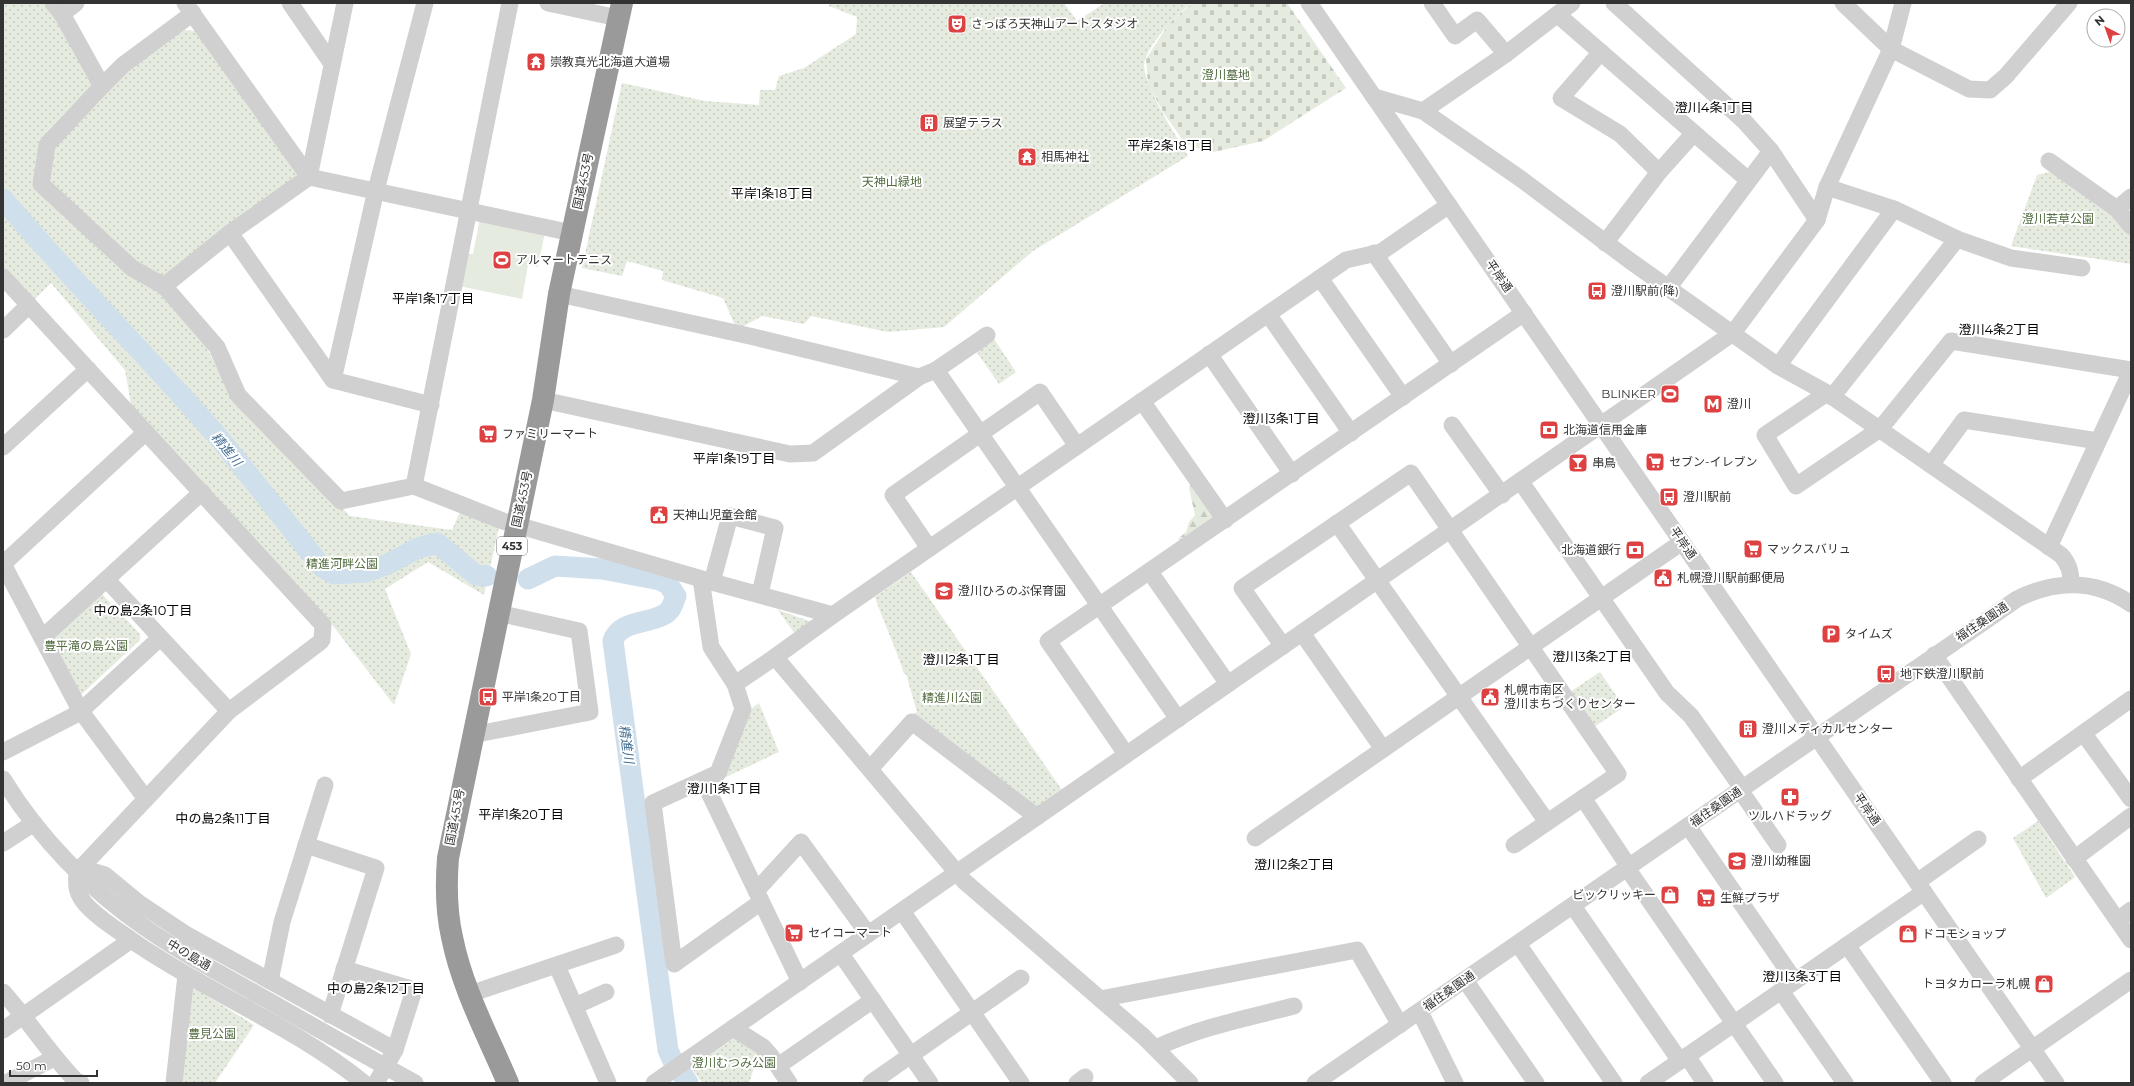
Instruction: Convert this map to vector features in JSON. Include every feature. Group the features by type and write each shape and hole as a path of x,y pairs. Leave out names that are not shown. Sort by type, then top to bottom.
{"highway":[{"name":"国道453号","path":"508,1083 470,994 457,959 451,937 446,887 450,843 543,400 559,294 620,11"}],"street":[{"path":"76,3 57,8 102,86"},
{"path":"290,3 332,64"},
{"path":"164,286 230,233 309,177 345,3"},
{"path":"333,380 376,190 425,3"},
{"path":"414,486 510,3"},
{"path":"548,3 620,11"},
{"name":"平岸通","path":"1309,3 2056,1083"},
{"path":"1432,3 1455,36 1477,20 1506,54"},
{"path":"1423,111 1506,54 1572,3"},
{"path":"1614,3 1745,122 1771,151 1817,220"},
{"path":"1843,3 1891,49 1969,89 1990,90 2006,76 2069,3"},
{"path":"654,1083 1734,333 1817,220 1827,187 1891,49 1903,3"},
{"path":"572,233 376,190 309,177 189,8 102,86 47,145 40,184 132,268 164,286 217,348 238,395 341,501 414,486 503,521 706,581 833,614"},
{"path":"1558,15 1748,180"},
{"path":"1601,52 1561,98 1620,134 1659,172"},
{"path":"1374,97 1423,111 1521,179 1606,243 1734,333 1778,366 1830,395 2049,547 2067,562 2071,572 2071,584"},
{"path":"1606,243 1659,172 1694,134"},
{"path":"1669,287 1771,151"},
{"path":"2049,161 2117,209 2131,226"},
{"path":"1827,187 1894,209 1957,238 2011,258 2082,268"},
{"path":"2117,209 2131,197"},
{"path":"736,684 833,614 1346,260 1381,252 1449,205"},
{"path":"1778,366 1894,209"},
{"path":"230,233 333,380 431,405"},
{"path":"1957,238 1830,395 1764,435 1796,486 1880,429 1951,341 2131,370 2049,547"},
{"path":"1374,253 1451,364"},
{"path":"3,277 323,625 322,640 319,644 229,711 77,872 76,887 83,901 131,940 186,975 314,1046 364,1083"},
{"path":"1320,278 1403,397"},
{"path":"559,294 754,337 919,377"},
{"path":"3,330 29,306"},
{"path":"1126,754 1048,641 1524,313"},
{"path":"1268,314 1351,433"},
{"path":"543,400 790,454 813,453 919,377 936,370 987,335"},
{"path":"1209,354 1292,474"},
{"path":"3,447 88,369"},
{"path":"936,370 1178,719"},
{"path":"929,548 893,495 981,435 1040,392 1077,446"},
{"path":"1142,401 1225,520"},
{"path":"1931,465 1964,420 2098,442"},
{"path":"1452,425 1502,495"},
{"path":"146,432 3,564 80,710 146,799"},
{"path":"1283,646 1242,588 1411,473 1618,774 1514,845"},
{"path":"1521,482 1667,693 1690,716 1741,789 1778,846"},
{"path":"42,638 202,492"},
{"path":"760,594 775,528 730,516 706,581 711,647 736,684 743,709 718,773 653,803 674,964 759,896 801,842 868,934"},
{"path":"1337,524 1547,822"},
{"path":"1255,838 1682,542"},
{"path":"1150,572 1228,684"},
{"path":"107,580 229,711"},
{"name":"福住桑園通","path":"1314,1083 1420,1012 2017,599 2048,586 2071,584 2105,590 2130,599"},
{"path":"472,734 590,712 579,631 498,613"},
{"path":"1302,633 1383,749"},
{"path":"3,752 80,710 160,638"},
{"path":"1934,656 2074,859 2124,915 2131,940"},
{"path":"775,657 964,881 1156,1048 1190,1083"},
{"path":"2019,779 2131,699"},
{"path":"870,769 912,722 1037,817"},
{"path":"2084,734 2131,800"},
{"name":"中の島通","path":"3,779 34,822 77,872 94,888 129,916 193,959 415,1083"},
{"path":"703,780 800,982"},
{"path":"270,981 282,922 325,785"},
{"path":"1583,798 1628,868 1775,1083"},
{"path":"2074,859 2131,816"},
{"path":"3,843 34,822"},
{"path":"1688,826 1788,986 1845,1083"},
{"path":"1648,1083 1847,945 1921,887 1978,839"},
{"path":"306,845 376,868 330,1015"},
{"path":"77,872 90,871 105,875 139,903 171,925 395,1050"},
{"path":"1573,906 1683,1059 1705,1083"},
{"path":"902,911 1021,1083"},
{"path":"3,1030 131,940"},
{"path":"1518,944 1614,1083"},
{"path":"470,994 558,966 616,945"},
{"path":"1847,945 1943,1083"},
{"path":"1100,999 1357,950 1400,1025"},
{"path":"841,954 930,1083"},
{"path":"558,966 608,1083"},
{"path":"344,969 414,990 395,1050 376,1083"},
{"path":"174,1083 186,975"},
{"path":"871,1083 1021,978"},
{"path":"1465,980 1536,1083"},
{"path":"1983,1083 2131,980"},
{"path":"3,992 24,1016 54,1058 77,1082"},
{"path":"575,1006 606,992"},
{"path":"778,1066 873,1000"},
{"path":"1156,1048 1179,1037 1210,1027 1294,1006"},
{"path":"1420,1012 1455,1083"},
{"path":"733,1028 763,1047 789,1083"},
{"path":"6,1083 54,1058"}],"green space":[{"name":"精進河畔公園","path":"3,3 47,3 94,84 41,141 34,186 155,289 205,344 231,396 350,516 452,530 460,512 499,527 484,595 428,562 385,589 411,654 394,705 330,622 132,410 125,370 51,283 34,300 3,267"},
{"name":"天神山緑地","path":"829,3 1064,3 1077,21 1105,3 1191,3 1165,29 1153,44 1145,60 1144,69 1147,80 1160,108 1188,156 1033,251 944,327 888,332 811,316 804,324 762,316 737,330 723,298 662,280 663,271 627,261 622,276 582,268 622,83 705,101 759,105 760,90 775,90 779,76 804,68 856,34 857,17 829,6"},
{"name":"澄川墓地","path":"1192,3 1287,3 1346,88 1263,141 1209,153 1184,142 1163,112 1148,84 1146,59 1168,25"},
{"path":"184,30 196,31 297,172 296,177 165,278 136,263 45,181 53,149 119,77"},
{"name":"澄川若草公園","path":"2050,172 2117,215 2131,233 2131,264 2011,246 2037,175"},
{"name":"アルマートテニス","path":"480,218 545,232 538,267 528,265 522,299 459,286 466,254 473,254"},
{"path":"994,339 1016,372 999,384 976,351"},
{"path":"1192,482 1217,520 1181,544 1178,539 1186,532 1189,522 1195,515 1189,488"},
{"name":"精進川公園","path":"911,572 1062,790 1037,808 912,715 917,712 906,674 904,674 875,597"},
{"name":"豊平滝の島公園","path":"102,594 140,634 140,640 82,694 75,693 50,636"},
{"path":"778,610 812,622 795,634"},
{"path":"1600,672 1624,707 1594,727 1570,692"},
{"path":"759,703 779,752 724,778 750,710"},
{"path":"2038,821 2075,877 2046,898 2013,838"},
{"name":"豊見公園","path":"185,982 254,1025 215,1083 179,1083"},
{"name":"澄川むつみ公園","path":"736,1037 763,1055 757,1059 749,1083 702,1083 691,1067"}],"waterway":[{"name":"精進川","path":"3,199 218,437 322,567 334,574 365,572 388,564 418,548 437,543 476,575 487,576"},
{"name":"精進川","path":"528,579 555,566 602,569 660,580 668,584 676,596 672,606 667,612 659,617 636,623 622,629 616,634 613,641 668,1050 673,1061 688,1083"}],"place":[{"name":"さっぽろ天神山アートスタジオ","path":"957,24"},
{"name":"崇教真光北海道大道場","path":"536,62"},
{"name":"展望テラス","path":"929,123"},
{"name":"相馬神社","path":"1027,157"},
{"name":"アルマートテニス","path":"502,260"},
{"name":"澄川駅前(降)","path":"1597,291"},
{"name":"BLINKER","path":"1670,394"},
{"name":"澄川","path":"1713,404"},
{"name":"北海道信用金庫","path":"1549,430"},
{"name":"ファミリーマート","path":"488,434"},
{"name":"セブン-イレブン","path":"1655,462"},
{"name":"串鳥","path":"1578,463"},
{"name":"澄川駅前","path":"1669,497"},
{"name":"天神山児童会館","path":"659,515"},
{"name":"マックスバリュ","path":"1753,549"},
{"name":"北海道銀行","path":"1635,550"},
{"name":"札幌澄川駅前郵便局","path":"1663,578"},
{"name":"澄川ひろのぶ保育園","path":"944,591"},
{"name":"タイムズ","path":"1831,634"},
{"name":"地下鉄澄川駅前","path":"1886,674"},
{"name":"平岸1条20丁目","path":"488,697"},
{"name":"札幌市南区 澄川まちづくりセンター","path":"1490,697"},
{"name":"澄川メディカルセンター","path":"1748,729"},
{"name":"ツルハドラッグ","path":"1790,797"},
{"name":"澄川幼稚園","path":"1737,861"},
{"name":"ビックリッキー","path":"1670,895"},
{"name":"生鮮プラザ","path":"1706,898"},
{"name":"セイコーマート","path":"794,933"},
{"name":"ドコモショップ","path":"1908,934"},
{"name":"トヨタカローラ札幌","path":"2044,984"}],"district":[{"name":"澄川4条1丁目","path":"1714,107"},
{"name":"平岸2条18丁目","path":"1170,145"},
{"name":"平岸1条18丁目","path":"772,193"},
{"name":"平岸1条17丁目","path":"433,298"},
{"name":"澄川4条2丁目","path":"1999,329"},
{"name":"澄川3条1丁目","path":"1281,418"},
{"name":"平岸1条19丁目","path":"734,458"},
{"name":"中の島2条10丁目","path":"143,610"},
{"name":"澄川3条2丁目","path":"1592,656"},
{"name":"澄川2条1丁目","path":"961,659"},
{"name":"澄川1条1丁目","path":"724,788"},
{"name":"平岸1条20丁目","path":"521,814"},
{"name":"中の島2条11丁目","path":"223,818"},
{"name":"澄川2条2丁目","path":"1294,864"},
{"name":"澄川3条3丁目","path":"1802,976"},
{"name":"中の島2条12丁目","path":"376,988"}]}
